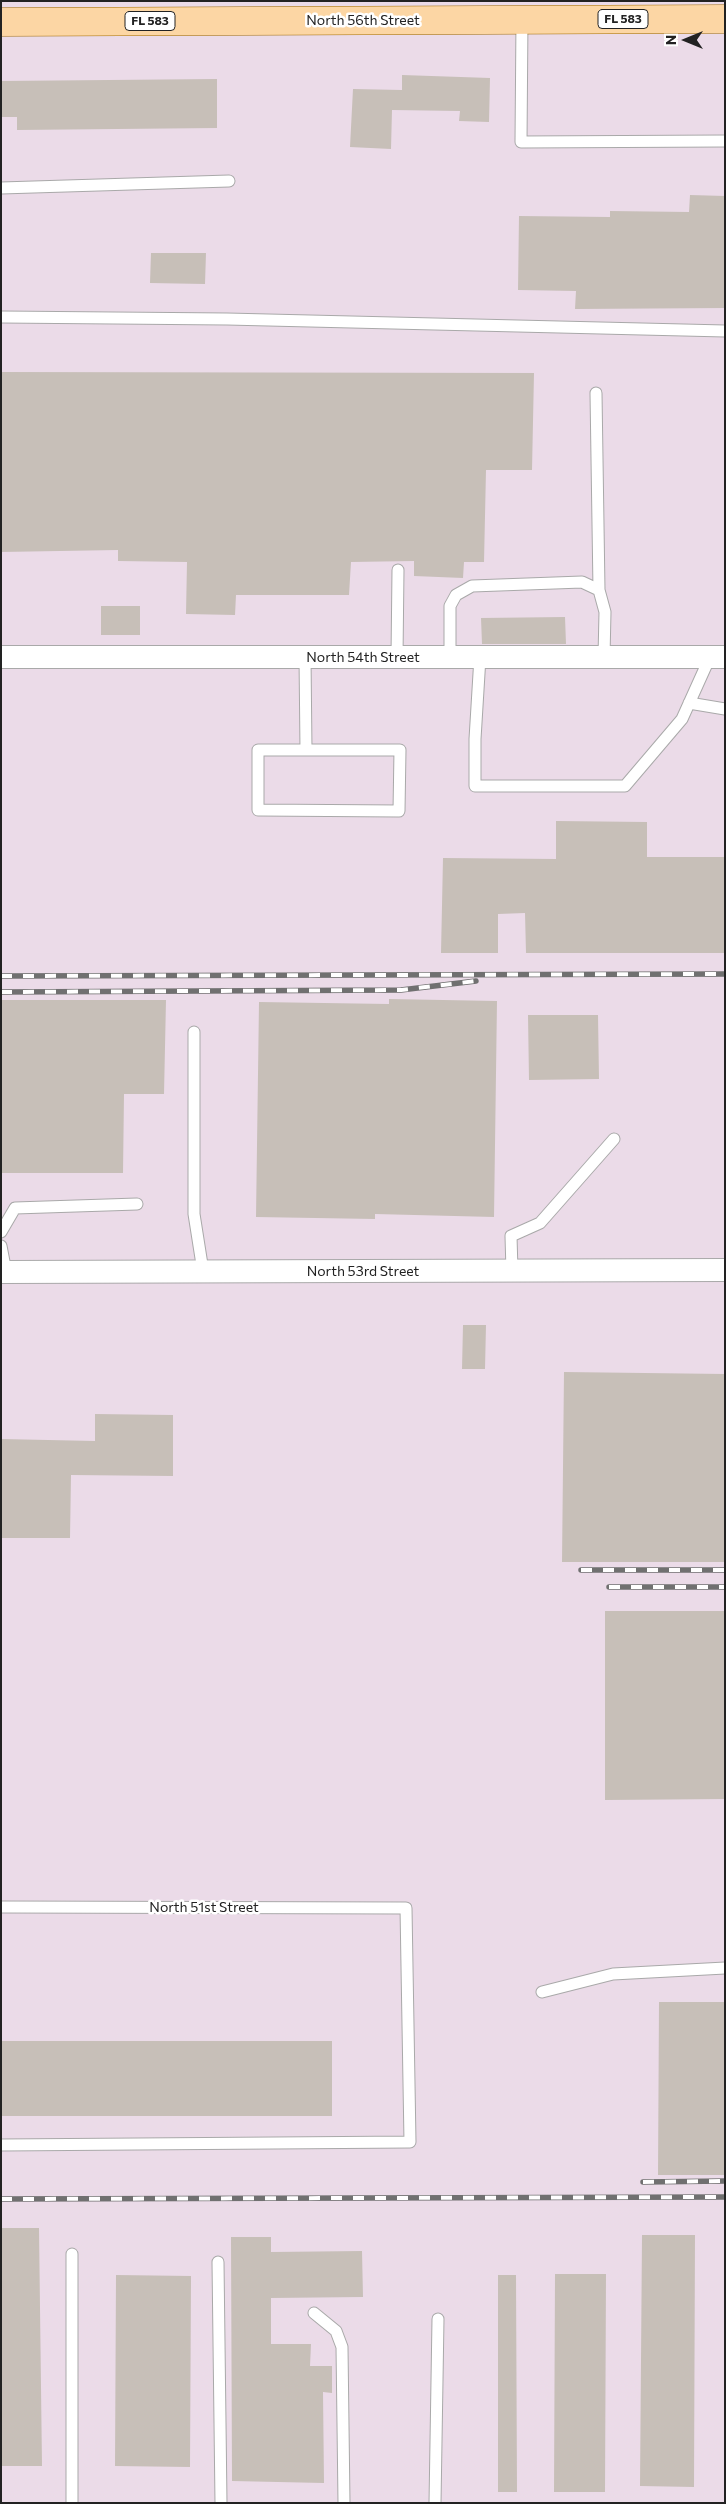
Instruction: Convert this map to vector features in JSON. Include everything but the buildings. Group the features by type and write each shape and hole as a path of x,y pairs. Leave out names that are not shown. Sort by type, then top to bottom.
{"main road":[{"name":"North 56th Street","path":"1,22 522,10 725,18"}],"street":[{"name":"North 54th Street","path":"1,658 717,657"},
{"name":"North 53rd Street","path":"3,1272 725,1270"}],"lane":[{"path":"522,10 522,142 725,141"},
{"path":"1,188 229,181"},
{"path":"1,317 227,319 725,331"},
{"path":"596,393 599,590 605,612 604,658"},
{"path":"397,658 398,570"},
{"path":"450,658 450,606 456,595 472,586 582,582 599,590"},
{"path":"480,658 475,739 475,786 625,786 682,719 689,703 717,657"},
{"path":"306,658 306,750"},
{"path":"689,703 725,708"},
{"path":"258,750 306,750 400,750 399,811 258,810 258,750"},
{"path":"194,1032 194,1214 203,1271"},
{"path":"512,1271 510,1236 540,1223 614,1139"},
{"path":"1,1232 16,1208 137,1204"},
{"path":"1,1246 3,1272"},
{"name":"North 51st Street","path":"1,1907 406,1908 410,2142 1,2146"},
{"path":"542,1992 612,1974 725,1968"},
{"path":"72,2254 72,2503"},
{"path":"218,2262 221,2503"},
{"path":"314,2313 336,2330 342,2347 344,2503"},
{"path":"435,2503 438,2319"}],"shaded area":[{"path":"1,1 725,1 725,2503 1,2503"}],"railway":[{"path":"1,976 725,974"},
{"path":"1,992 401,990 476,981"},
{"path":"581,1570 725,1570"},
{"path":"609,1587 725,1587"},
{"path":"643,2182 725,2181"},
{"path":"1,2199 725,2197"}]}
